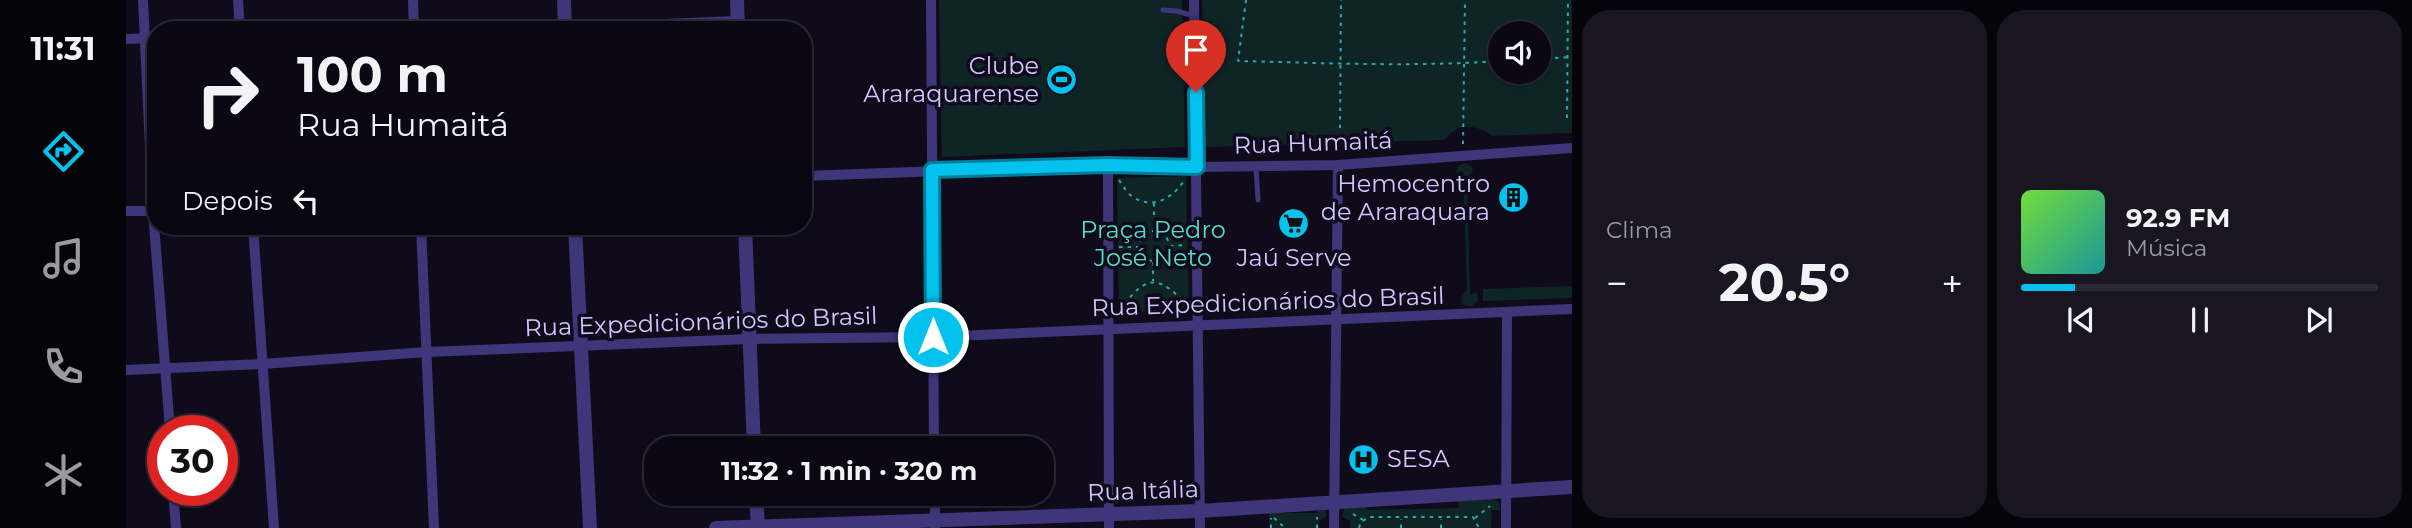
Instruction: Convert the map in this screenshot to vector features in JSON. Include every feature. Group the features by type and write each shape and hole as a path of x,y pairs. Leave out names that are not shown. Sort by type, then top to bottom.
{"street":[{"path":"143,0 147,21"},
{"path":"238,0 239,21"},
{"path":"412,0 413,21"},
{"path":"564,0 565,21"},
{"path":"737,0 738,21"},
{"path":"930,0 934,436"},
{"path":"1194,0 1200,528"},
{"path":"126,39 147,38"},
{"name":"Rua Humaitá","path":"812,176 1108,165 1338,165 1572,148"},
{"path":"1108,165 1109,522"},
{"path":"1334,528 1338,165"},
{"path":"126,211 147,211"},
{"path":"157,235 169,415"},
{"path":"254,235 274,528"},
{"path":"421,235 434,528"},
{"path":"575,235 590,528"},
{"path":"745,235 753,436"},
{"name":"Rua Expedicionários do Brasil","path":"126,370 262,364 427,352 749,339 933,337 1572,309"},
{"path":"1506,528 1507,312"},
{"name":"Rua Itália","path":"716,528 1109,522 1200,511 1572,487"},
{"path":"174,506 176,528"},
{"path":"757,506 758,527"},
{"path":"935,506 935,524"}],"lane":[{"path":"1163,10 1177,10 1194,16"},
{"path":"1256,167 1258,200"}],"path":[{"path":"1246,0 1238,61 1488,62"},
{"path":"1340,128 1341,0"},
{"path":"1463,156 1465,0"},
{"path":"1567,118 1568,0"},
{"path":"1551,58 1572,57"},
{"path":"1108,165 1131,196 1142,202 1165,200 1177,192 1186,176 1197,167"},
{"path":"1154,202 1154,232"},
{"path":"1154,232 1165,237 1168,246 1166,255 1153,261 1144,257 1139,246 1144,236 1154,232"},
{"path":"1168,246 1198,244"},
{"path":"1109,248 1139,246"},
{"path":"1153,261 1153,283"},
{"path":"1109,330 1132,293 1142,284 1153,283 1165,285 1175,292 1199,326"},
{"path":"1475,519 1494,503"},
{"path":"1271,515 1285,528"},
{"path":"1359,528 1361,522 1369,517 1472,517 1479,528"},
{"path":"1401,517 1401,528"},
{"path":"1441,517 1441,528"}],"green space":[{"name":"Clube Araraquarense","path":"939,0 1182,0 1185,147 942,157"},
{"path":"1202,0 1572,0 1572,133 1492,136 1480,129 1467,127 1455,130 1445,140 1205,147"},
{"path":"1465,163 1473,170 1467,180 1470,295 1477,292 1478,300 1471,307 1462,304 1461,297 1467,290 1463,171 1456,173 1458,167"},
{"name":"Praça Pedro José Neto","path":"1186,176 1189,310 1119,312 1117,178"},
{"path":"1572,286 1572,298 1483,301 1483,289"},
{"path":"1492,498 1499,502 1500,510 1492,510 1491,528 1350,528 1350,521 1342,517 1345,504 1361,501 1368,510 1460,508 1456,499"},
{"path":"1315,506 1323,506 1327,516 1319,521 1319,528 1269,528 1269,508 1276,507 1283,513 1318,513"}],"place":[{"name":"Clube Araraquarense","path":"1062,80"},
{"name":"Hemocentro de Araraquara","path":"1513,198"},
{"name":"Jaú Serve","path":"1294,224"},
{"name":"SESA","path":"1364,459"}],"route":[{"path":"933,337 932,170 1108,165 1197,167 1196,92"}]}
